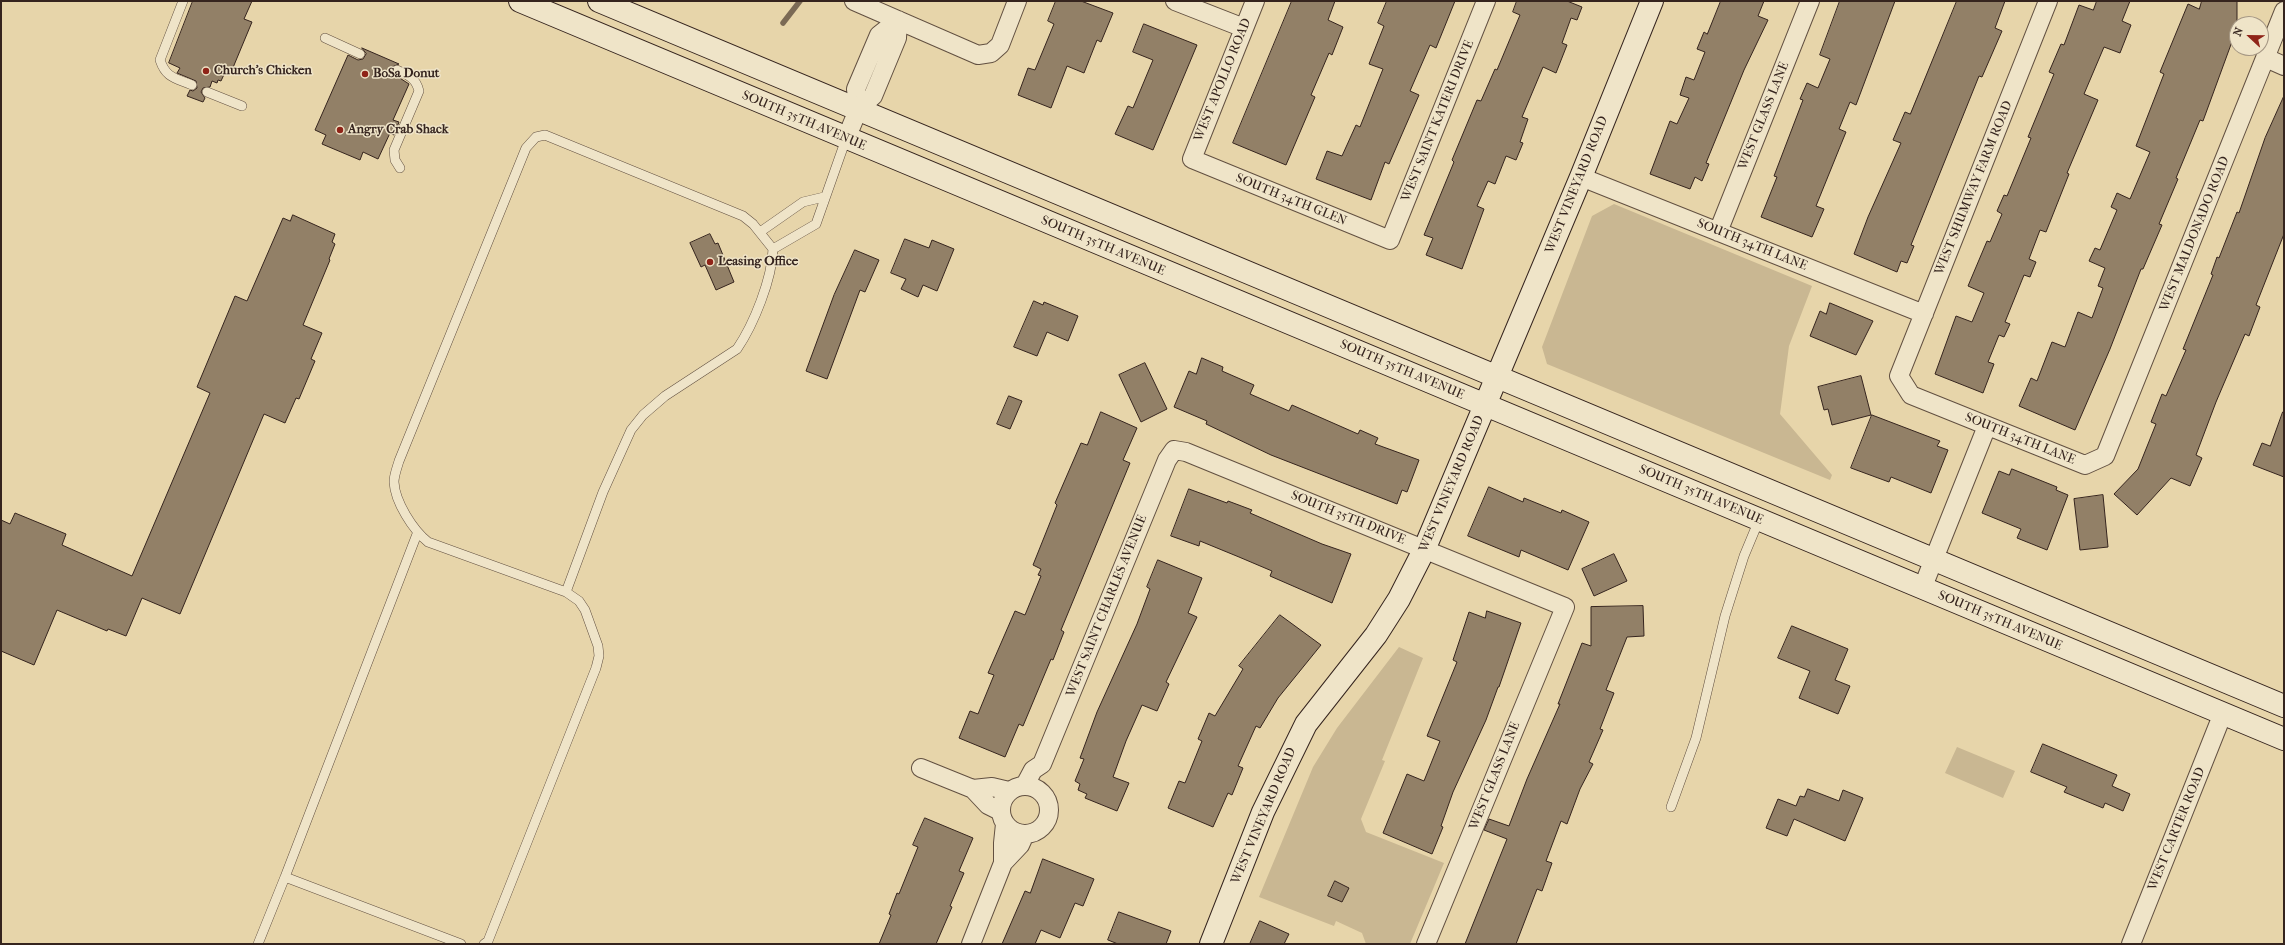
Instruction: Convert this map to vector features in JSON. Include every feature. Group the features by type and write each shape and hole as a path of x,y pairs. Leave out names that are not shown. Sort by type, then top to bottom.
{"main road":[{"name":"SOUTH 35TH AVENUE","path":"520,1 846,139 2284,739"},
{"path":"598,1 2284,706"},
{"name":"WEST VINEYARD ROAD","path":"1211,944 1263,812 1306,724 1376,635 1399,599 1424,550 1498,377 1652,1"}],"street":[{"path":"854,1 978,55 991,53 1000,45 1018,1"},
{"path":"1175,1 1244,28"},
{"name":"WEST APOLLO ROAD","path":"1192,159 1255,1"},
{"name":"WEST SAINT KATERI DRIVE","path":"1390,240 1486,1"},
{"name":"WEST GLASS LANE","path":"1718,232 1810,1"},
{"name":"WEST SHUMWAY FARM ROAD","path":"1898,376 2048,1"},
{"name":"WEST MALDONADO ROAD","path":"2105,456 2284,11"},
{"path":"846,139 858,110 856,89 878,35 898,20"},
{"path":"2266,58 2284,66"},
{"name":"SOUTH 34TH GLEN","path":"1192,159 1390,240"},
{"name":"SOUTH 34TH LANE","path":"1581,177 1924,314"},
{"name":"SOUTH 34TH LANE","path":"1898,376 1911,395 2084,465 2105,456"},
{"path":"1922,589 1987,426"},
{"name":"SOUTH 35TH DRIVE","path":"1174,450 1186,452 1565,607"},
{"name":"WEST SAINT CHARLES AVENUE","path":"1017,788 1033,770 1042,764 1166,460 1174,450"},
{"name":"WEST GLASS LANE","path":"1426,944 1565,607"},
{"name":"WEST CARTER ROAD","path":"2131,944 2223,713"},
{"name":"WEST SAINT CHARLES AVENUE","path":"1042,764 1046,774 1042,792"},
{"path":"921,768 973,789 1017,833 1025,834 1040,829 1047,819 1049,807 1042,792 1035,787 992,787 973,789"},
{"path":"1003,862 1002,843 1004,797 1017,788"},
{"path":"971,944 1003,862 1020,845 1025,834"}],"lane":[{"path":"183,1 160,60 164,72 169,76 192,85"},
{"path":"325,38 360,54"},
{"path":"397,70 412,77 417,82 419,90 394,150 395,160 400,168"},
{"path":"208,92 242,106"},
{"path":"484,944 488,941 596,668 599,656 598,646 585,610 579,600 566,592 428,542 417,534 396,492 395,472 526,148 536,137 545,135 743,216 760,232 773,249 772,262 766,285 744,338 737,348 665,396 643,415 631,430 603,492 566,592"},
{"path":"773,249 816,224 822,213 824,197 846,139"},
{"path":"760,232 803,202 824,197"},
{"path":"1671,807 1696,738 1725,616 1744,556 1759,520"},
{"path":"258,944 417,534"},
{"path":"285,877 462,944"}],"shaded area":[{"path":"1614,204 1812,286 1789,346 1780,414 1832,475 1830,480 1547,364 1542,347 1592,216"},
{"path":"1399,647 1423,658 1382,760 1385,761 1361,819 1366,832 1444,863 1410,944 1366,944 1362,933 1336,921 1334,926 1259,897 1313,767 1337,728"},
{"path":"1957,747 2015,771 2003,798 1945,773"}],"building":[{"path":"193,1 252,1 244,19 252,22 232,70 227,68 221,81 218,80 217,83 212,81 210,87 203,88 201,92 205,98 203,102 187,96 190,90 193,91 197,88 196,81 177,73 180,68 169,63"},
{"path":"1056,1 1081,1 1113,13 1101,42 1097,40 1084,73 1067,66 1051,108 1018,95 1028,68 1035,70 1054,24 1048,21"},
{"path":"1292,1 1335,1 1328,20 1343,27 1332,55 1329,53 1311,95 1315,97 1286,165 1233,143"},
{"path":"1387,1 1455,1 1436,48 1430,45 1410,91 1419,95 1389,164 1385,162 1371,200 1316,179 1327,151 1342,156 1356,125 1360,127 1383,69 1369,64 1384,26 1378,23"},
{"path":"1517,1 1567,1 1582,7 1577,20 1571,18 1562,43 1567,45 1556,73 1543,67 1522,117 1528,119 1520,142 1523,143 1516,160 1506,156 1495,184 1488,181 1477,206 1484,209 1462,269 1426,255 1433,238 1424,235 1454,162 1452,160 1477,100 1481,101 1495,69 1497,70 1520,15 1513,12"},
{"path":"1721,1 1764,1 1758,16 1768,20 1744,70 1706,163 1709,164 1702,181 1695,177 1690,189 1650,174 1670,121 1677,124 1689,98 1680,95 1686,77 1694,80 1705,52 1697,49 1704,32 1707,34"},
{"path":"1840,1 1895,1 1856,105 1850,102 1839,129 1846,132 1816,206 1824,209 1812,237 1761,217 1777,177 1774,176 1803,100 1800,99 1807,83 1818,88 1830,59 1820,55"},
{"path":"1957,1 2005,1 1995,28 2002,31 1982,77 1979,76 1911,245 1914,246 1907,263 1901,261 1897,272 1854,254 1868,217 1901,143 1893,140 1905,112 1910,114"},
{"path":"2097,1 2130,1 2122,21 2131,25 2120,53 2104,47 2084,94 2098,100 2067,173 2069,174 2046,232 2040,230 2029,259 2036,262 2030,277 2024,275 2005,322 2010,324 2004,337 1999,335 1988,362 1994,364 1983,393 1935,374 1956,316 1972,322 1984,293 1968,286 1987,241 1990,242 2002,214 1997,211 2004,195 2007,196 2031,138 2028,137 2054,74 2049,72 2061,44 2064,45 2079,5 2093,10"},
{"path":"2202,1 2237,1 2237,16 2229,16 2229,50 2203,121 2200,120 2176,178 2178,179 2159,224 2162,225 2143,269 2141,269 2110,349 2075,430 2019,406 2031,378 2037,381 2052,342 2065,347 2078,312 2092,318 2103,288 2098,286 2105,268 2089,261 2095,248 2100,250 2117,210 2111,207 2117,193 2130,199 2150,152 2136,146 2164,74 2160,72 2188,4 2199,9"},
{"path":"1144,24 1197,45 1153,150 1115,134 1128,106 1133,108 1153,60 1133,52"},
{"path":"362,48 399,64 392,67 392,73 409,84 393,120 399,122 394,135 390,133 378,159 363,152 360,160 322,144 326,135 315,130 348,55 358,60 363,59 366,54"},
{"path":"2284,96 2284,234 2256,305 2260,307 2249,336 2245,334 2216,402 2196,455 2202,458 2190,486 2171,478 2137,515 2114,494 2138,469 2156,424 2151,422 2162,394 2166,396 2186,350 2183,349 2213,275 2211,274 2217,257 2219,258 2237,212 2239,213 2265,138"},
{"path":"293,215 335,234 332,242 335,244 329,259 330,260 303,325 322,333 311,359 315,361 299,399 296,398 285,423 264,414 180,614 142,598 126,636 108,629 107,631 57,610 34,665 1,651 1,520 10,524 15,513 66,534 62,545 132,576 210,393 197,387 235,296 247,301 283,218 290,221"},
{"name":"Leasing Office","path":"710,234 715,244 718,243 734,282 716,290 705,265 701,267 690,243"},
{"path":"905,239 929,248 932,240 954,249 937,291 923,285 918,297 901,289 906,279 891,273"},
{"path":"855,250 879,260 865,292 860,290 827,379 806,371 834,295"},
{"path":"1034,301 1043,305 1044,302 1078,316 1068,341 1047,332 1037,356 1014,347"},
{"path":"1830,303 1873,321 1856,355 1810,336 1820,311 1826,314"},
{"path":"1202,358 1223,367 1222,371 1254,385 1250,394 1289,411 1292,405 1358,434 1360,430 1378,438 1375,444 1419,460 1407,492 1402,490 1397,504 1271,455 1206,424 1207,421 1174,407 1189,371 1196,374"},
{"path":"1145,363 1167,409 1141,422 1119,375"},
{"path":"1861,376 1871,415 1832,425 1828,409 1824,410 1818,387"},
{"path":"1009,396 1022,401 1010,429 997,424"},
{"path":"1101,412 1137,428 1123,460 1130,463 1061,630 1064,632 1053,660 1051,659 1023,726 1019,724 1005,757 959,738 970,711 978,714 994,675 988,673 1015,611 1025,615 1041,576 1038,575 1041,569 1033,565 1057,505 1055,503 1081,443 1087,445"},
{"path":"2283,412 2284,477 2253,465 2262,443 2270,446"},
{"path":"1872,415 1940,441 1937,446 1948,450 1931,493 1891,477 1889,482 1851,468"},
{"path":"2012,469 2057,487 2056,490 2068,495 2047,550 2017,538 2021,529 1982,513 1999,471 2009,475"},
{"path":"1489,487 1523,502 1524,498 1561,513 1562,510 1589,522 1568,570 1521,550 1519,557 1468,536"},
{"path":"1189,489 1227,503 1228,501 1252,510 1250,513 1322,544 1351,554 1332,603 1270,576 1272,571 1239,557 1200,541 1199,546 1171,536"},
{"path":"2103,495 2108,547 2080,550 2074,499"},
{"path":"1614,554 1627,581 1594,596 1582,569"},
{"path":"1158,560 1202,578 1188,613 1197,617 1166,682 1169,684 1157,711 1142,705 1126,741 1113,777 1129,783 1117,811 1085,798 1087,794 1078,790 1080,784 1075,781 1084,759 1080,758 1097,712 1137,624 1150,589 1147,587"},
{"path":"1643,606 1644,636 1627,637 1606,690 1614,693 1600,729 1603,730 1589,762 1593,764 1580,789 1567,824 1561,821 1546,861 1552,863 1542,891 1537,889 1516,944 1465,944 1507,839 1484,830 1489,819 1509,826 1527,779 1560,704 1558,704 1582,643 1591,646 1591,607"},
{"path":"1487,611 1521,623 1486,720 1453,792 1441,826 1443,827 1432,854 1383,833 1407,774 1424,781 1440,741 1427,736 1457,662 1453,660 1469,612 1485,618"},
{"path":"1280,615 1321,645 1278,698 1260,728 1256,726 1238,766 1243,768 1232,795 1228,793 1213,827 1168,808 1179,781 1185,783 1202,741 1198,739 1209,713 1215,716 1243,669 1239,666"},
{"path":"1792,626 1848,649 1835,680 1850,686 1838,714 1799,698 1810,671 1778,658"},
{"path":"2043,744 2117,775 2112,786 2130,794 2123,811 2105,803 2103,808 2064,792 2067,787 2031,772"},
{"path":"1808,789 1839,801 1843,790 1863,798 1845,841 1794,819 1787,836 1766,828 1778,799 1796,806 1800,796 1804,797"},
{"path":"925,818 973,838 959,871 964,873 950,906 952,907 936,944 879,944 891,915 889,914 897,893 899,894 918,847 913,845"},
{"path":"1043,859 1094,879 1083,906 1075,903 1060,938 1041,930 1035,944 1002,944 1025,891 1030,893"},
{"path":"1335,881 1349,888 1342,902 1328,896"},
{"path":"1119,912 1171,931 1166,944 1118,944 1108,940"},
{"path":"1260,921 1289,934 1284,944 1250,944"}],"waterway":[{"path":"783,23 800,1"}],"place":[{"name":"Church's Chicken","path":"206,71"},
{"name":"BoSa Donut","path":"365,74"},
{"name":"Angry Crab Shack","path":"340,130"},
{"name":"Leasing Office","path":"710,262"}]}
